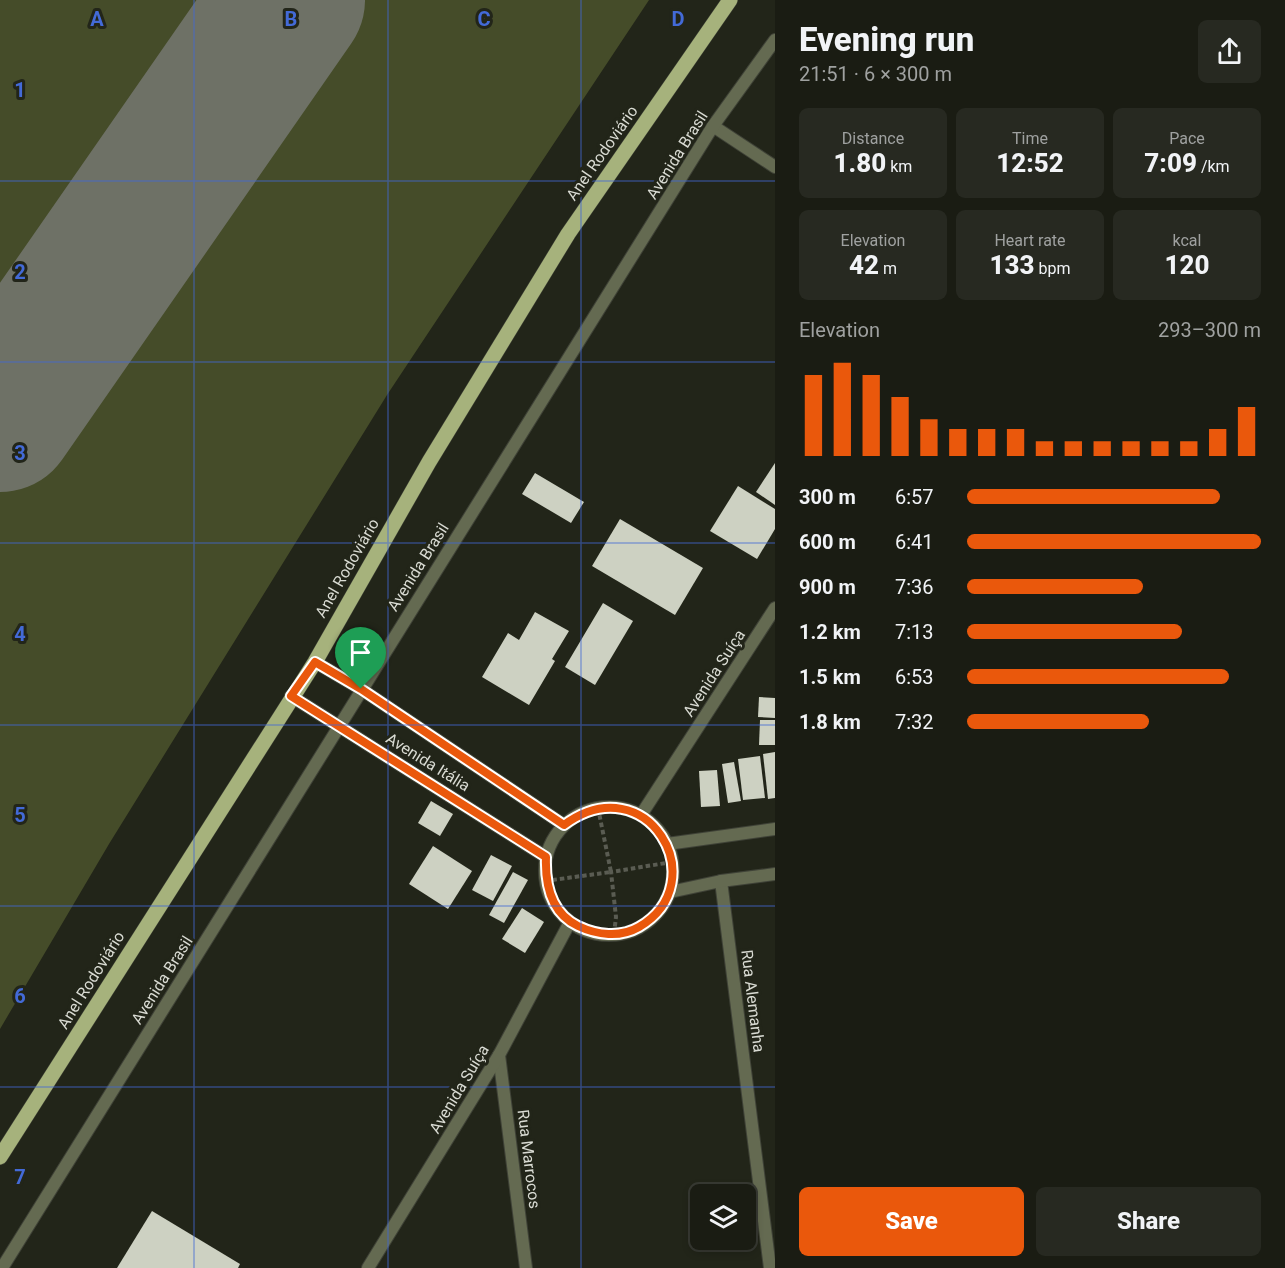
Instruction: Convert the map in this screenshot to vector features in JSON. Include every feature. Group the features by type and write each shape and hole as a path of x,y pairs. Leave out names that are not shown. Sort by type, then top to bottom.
{"main road":[{"name":"Anel Rodoviário","path":"0,1157 291,696 315,662 429,462 568,234 730,0"}],"street":[{"name":"Avenida Brasil","path":"2,1268 713,126 775,40"},
{"path":"713,126 775,167"},
{"name":"Avenida Suíça","path":"641,815 775,608"},
{"name":"Avenida Itália","path":"315,662 361,689 564,825"},
{"name":"Avenida Itália","path":"291,696 546,857"},
{"path":"598,808 620,808 641,815 656,827 667,844 673,862 670,892 661,908 648,921 632,931 614,934 591,932 570,922 554,904 545,881 546,857 552,840 564,825 579,814 598,808"},
{"path":"667,844 775,829"},
{"path":"670,892 721,881 775,874"},
{"name":"Rua Alemanha","path":"721,881 770,1268"},
{"name":"Avenida Suíça","path":"368,1268 499,1055 570,922"},
{"name":"Rua Marrocos","path":"499,1055 526,1268"}],"path":[{"path":"598,808 604,827 611,872 616,917 614,934"},
{"path":"545,881 673,862"}],"green space":[{"path":"0,0 649,0 387,395 109,844 0,1029"}],"building":[{"path":"775,463 775,505 756,492"},
{"path":"535,473 584,502 571,523 522,494"},
{"path":"738,486 775,509 775,529 757,559 710,531"},
{"path":"620,519 703,568 675,615 592,566"},
{"path":"603,603 633,621 595,685 565,667"},
{"path":"535,612 569,631 552,659 555,661 529,705 482,677 508,633 519,640"},
{"path":"759,697 775,698 775,718 758,717"},
{"path":"760,720 775,720 775,745 759,745"},
{"path":"775,752 775,798 768,799 763,754"},
{"path":"760,756 765,798 743,800 738,759"},
{"path":"734,762 741,801 728,803 722,764"},
{"path":"717,770 720,806 701,807 699,771"},
{"path":"431,801 453,814 440,836 418,823"},
{"path":"433,846 472,871 448,909 409,884"},
{"path":"491,855 512,866 493,901 472,890"},
{"path":"513,872 528,880 504,923 489,915"},
{"path":"522,908 544,922 525,953 502,939"},
{"path":"152,1211 240,1264 238,1268 117,1268"}],"taxiway":[{"path":"0,410 15,394"}],"runway":[{"path":"0,416 289,0"}],"route":[{"path":"315,662 361,689 564,825 579,814 598,808 620,808 641,815 656,827 667,844 673,862 670,892 661,908 648,921 632,931 614,934 591,932 570,922 554,904 545,881 546,857 291,696 315,662"}]}
